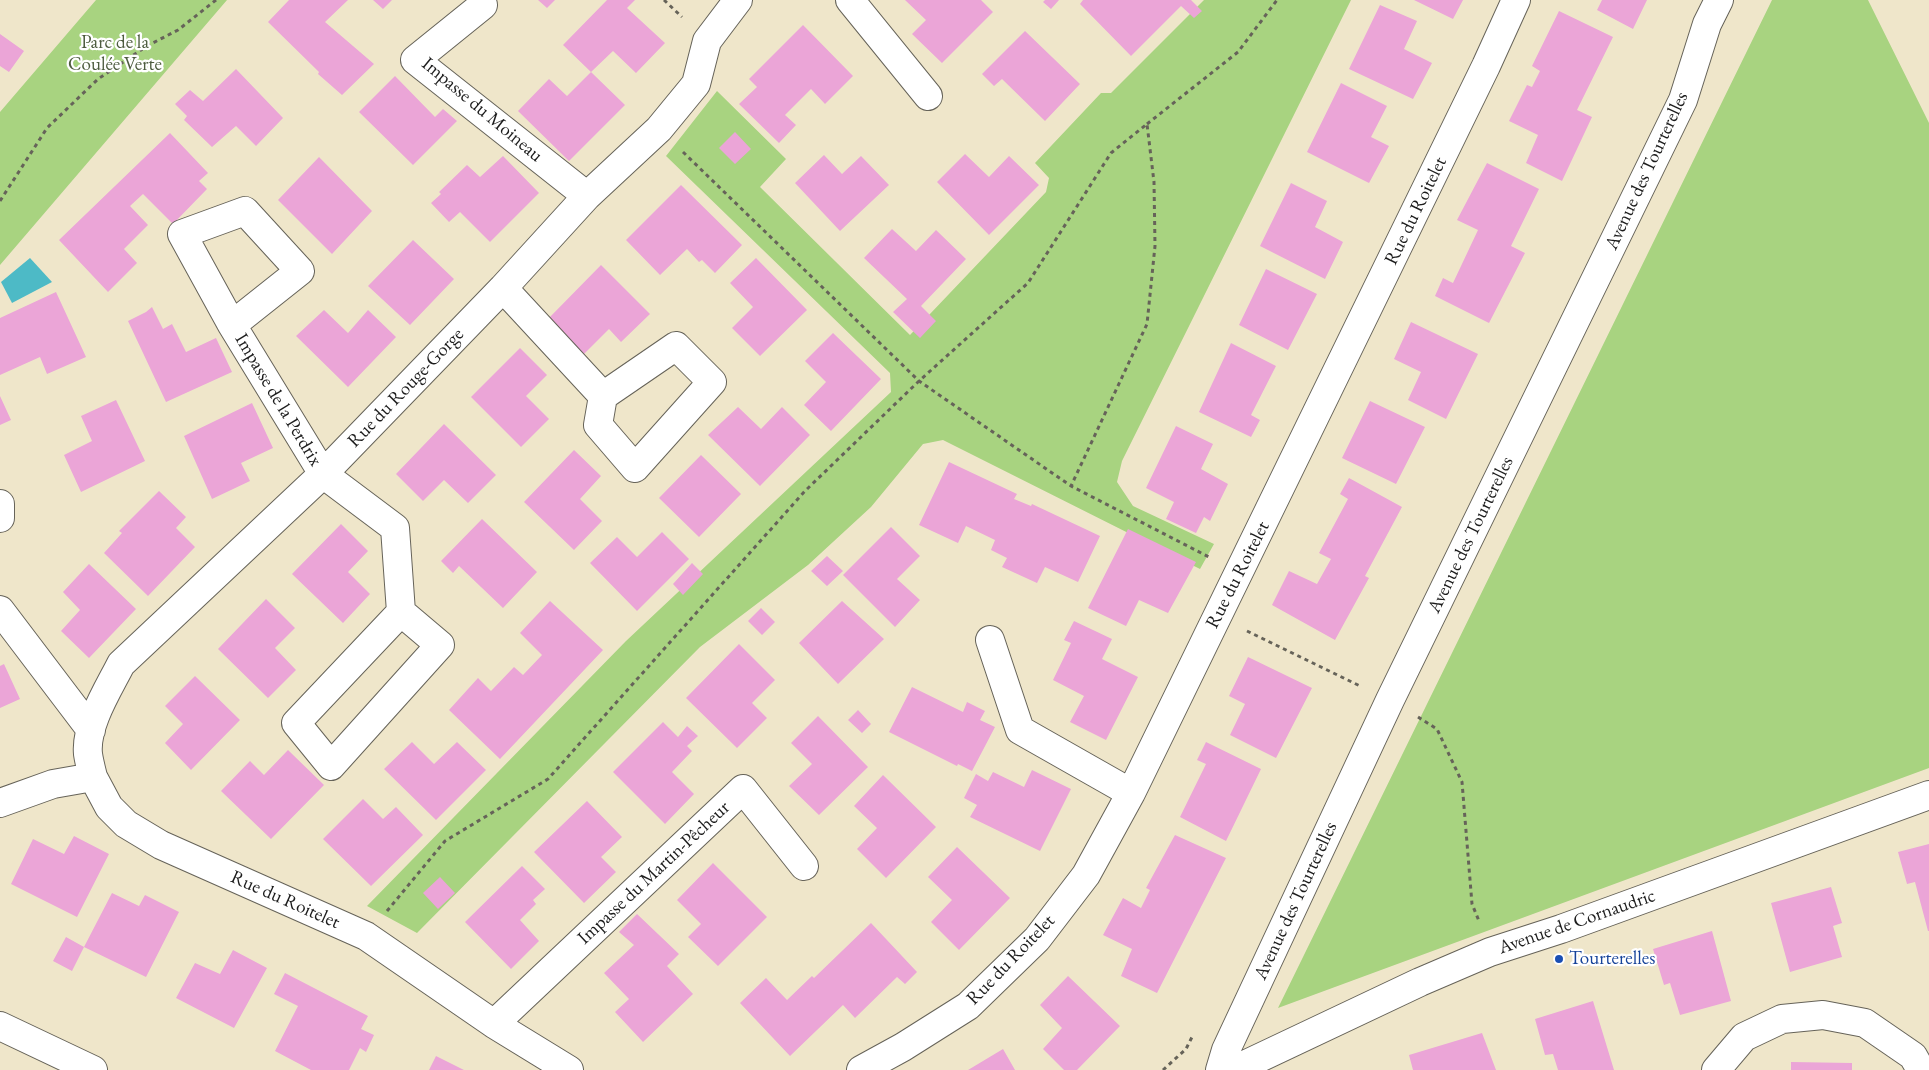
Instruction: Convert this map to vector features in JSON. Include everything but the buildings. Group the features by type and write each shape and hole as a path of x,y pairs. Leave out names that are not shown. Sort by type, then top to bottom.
{"street":[{"name":"Rue du Rouge-Gorge","path":"93,776 88,752 91,730 102,700 121,664 323,474 503,288 588,196 659,129 696,84 707,41 738,0"},
{"path":"850,0 928,96"},
{"name":"Rue du Roitelet","path":"861,1070 903,1048 968,1006 1037,939 1086,875 1131,793 1217,616 1240,574 1482,75 1516,0"},
{"name":"Avenue des Tourterelles","path":"1220,1070 1226,1050 1390,700 1683,100 1707,24 1719,0"},
{"name":"Impasse du Moineau","path":"483,5 415,60 588,196"},
{"path":"503,288 603,396"},
{"name":"Impasse de la Perdrix","path":"232,325 323,474"},
{"path":"323,474 394,528 401,612 440,645 331,766 296,723 401,612"},
{"path":"0,504 0,518"},
{"path":"0,610 91,730"},
{"path":"990,640 1020,730 1131,793"},
{"path":"0,803 53,784 93,776"},
{"name":"Rue du Roitelet","path":"93,776 109,807 126,824 161,845 366,936 494,1024 569,1070"},
{"name":"Impasse du Martin-Pêcheur","path":"494,1024 743,789 804,866"},
{"name":"Avenue de Cornaudric","path":"1234,1070 1420,982 1490,952 1561,929 1929,795"},
{"path":"1716,1070 1744,1037 1782,1019 1824,1015 1865,1023 1913,1056 1921,1070"},
{"path":"0,1026 93,1070"}],"path":[{"path":"0,201 47,128 98,79 146,46 178,30 216,0"},
{"path":"366,936 446,841 548,779 805,491 919,381 1028,284 1111,153 1238,52 1277,0"},
{"path":"1072,486 1147,324 1155,246 1154,182 1148,124"},
{"path":"659,129 919,381 1072,486 1240,574"},
{"path":"1163,1070 1186,1050"}],"green space":[{"name":"Parc de la Coulée Verte","path":"96,0 227,0 0,265 0,112"},
{"path":"1204,0 1351,0 1122,461 1117,482 1133,506 1214,544 1200,569 943,440 923,444 871,507 808,565 700,647 417,933 367,906 626,641 891,392 890,373 666,156 717,91 786,159 760,187 910,335 1046,192 1049,178 1035,163 1101,93 1111,93"},
{"path":"1772,0 1868,0 1929,123 1929,768 1278,1008"}],"water":[{"path":"30,258 52,282 12,303 1,282"}],"place":[{"name":"Tourterelles","path":"1559,959"}]}
